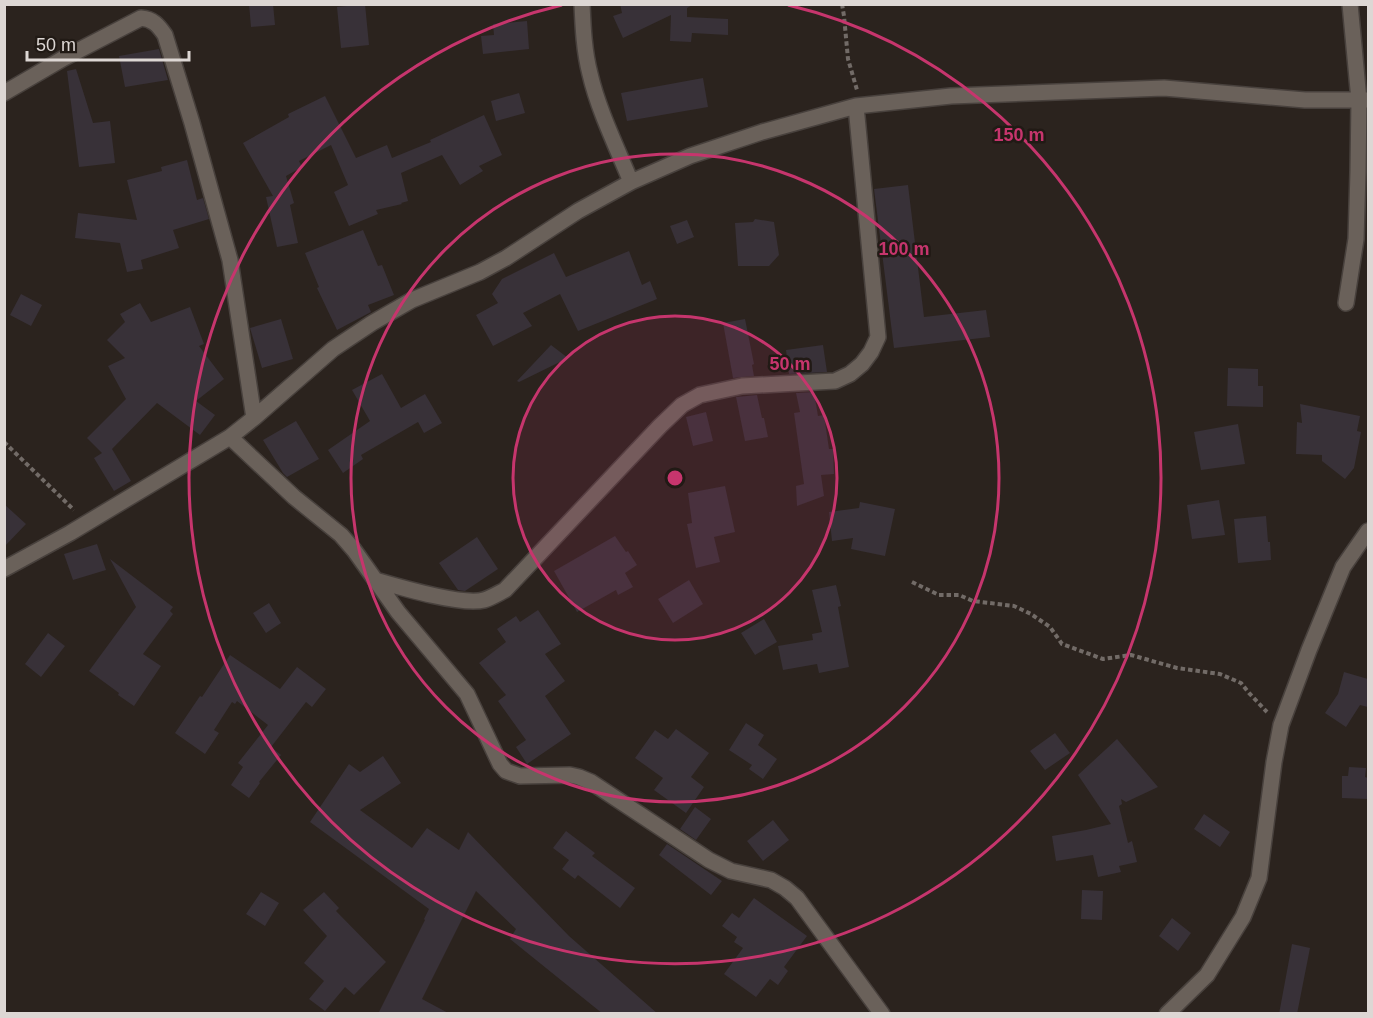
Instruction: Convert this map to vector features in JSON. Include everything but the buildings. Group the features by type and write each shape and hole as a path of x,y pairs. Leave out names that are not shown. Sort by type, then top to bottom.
{"street":[{"path":"582,4 590,74 631,182"},
{"path":"1346,303 1356,239 1364,100 1350,4"},
{"path":"4,93 64,58 141,18 149,18 158,24 165,35 186,101 230,260 254,418"},
{"path":"4,569 87,523 230,437 333,350 372,323 412,300 480,272 506,258 578,211 631,182 690,156 859,106 951,96 1164,88 1305,100 1364,100"},
{"path":"375,580 467,602 485,600 505,590 682,405 700,395 742,386 835,381 850,374 862,364 878,337 859,106"},
{"path":"230,437 294,497 341,535 354,550 398,612 467,694 500,764 506,771 520,776 579,777 591,782 709,860 731,872 771,880 785,888 797,898 882,1014"},
{"path":"1167,1014 1207,975 1243,917 1259,878 1281,725 1343,567 1368,531"}],"path":[{"path":"842,4 848,59 859,106"},
{"path":"4,442 87,523"},
{"path":"912,582 939,595 959,595 973,601 1014,606 1050,627 1062,644 1103,658 1131,655 1177,668 1220,674 1241,682 1281,725"}]}
